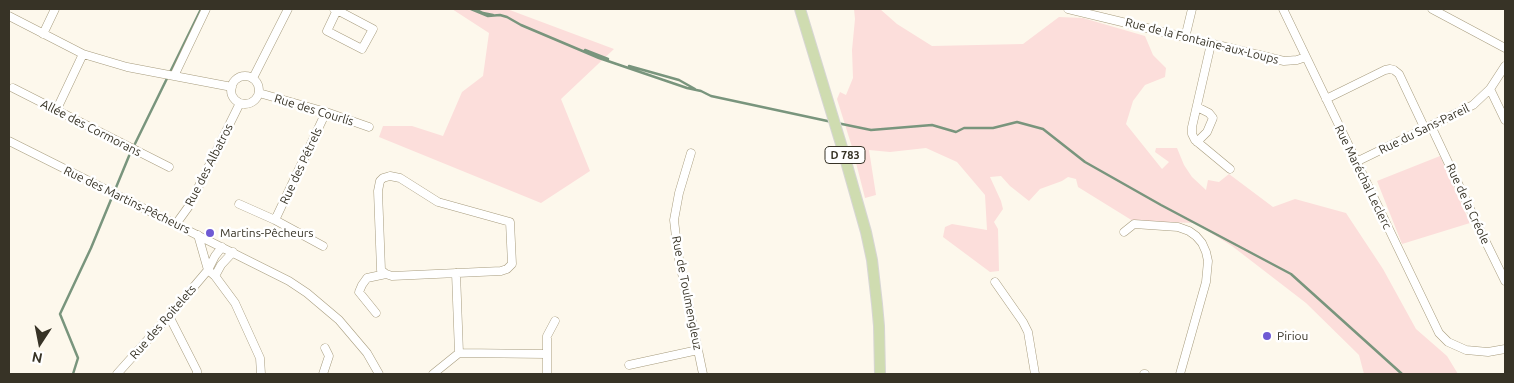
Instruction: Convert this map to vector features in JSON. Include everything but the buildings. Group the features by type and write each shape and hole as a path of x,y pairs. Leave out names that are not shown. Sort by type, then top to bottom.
{"main road":[{"name":"D 783","path":"800,9 866,232 872,260 877,304 880,374"}],"street":[{"path":"42,34 55,9"},
{"path":"174,76 206,9"},
{"path":"253,78 288,9"},
{"path":"336,9 373,29 362,50 328,31 336,9"},
{"name":"Rue de la Fontaine-aux-Loups","path":"1068,9 1284,61 1298,60 1306,57"},
{"path":"1104,18 1106,9"},
{"path":"1185,38 1192,9"},
{"name":"Rue Maréchal Leclerc","path":"1284,9 1356,162 1435,324 1444,338 1459,348 1478,352 1505,349"},
{"path":"1432,9 1505,48"},
{"path":"9,16 83,54 126,67 232,87"},
{"path":"1212,44 1192,127 1192,134 1197,142 1230,169"},
{"path":"56,111 83,54"},
{"name":"Rue du Sans-Pareil","path":"1356,162 1473,105 1490,89 1505,66"},
{"name":"Rue de la Créole","path":"1326,99 1385,70 1394,70 1399,74 1505,280"},
{"path":"246,76 253,78 257,83 259,93 255,100 248,104 240,103 234,99 232,87 238,78 246,76"},
{"name":"Allée des Cormorans","path":"13,88 169,167"},
{"path":"1490,89 1505,120"},
{"name":"Rue des Courlis","path":"259,93 326,112 369,127"},
{"name":"Rue des Albatros","path":"176,224 189,206 240,103"},
{"path":"1197,107 1214,118 1210,127 1197,142"},
{"name":"Rue des Pétrels","path":"275,220 326,112"},
{"name":"Rue des Martins-Pêcheurs","path":"9,141 289,281 323,305 355,338 379,374"},
{"name":"Rue de Toulmengleuz","path":"691,154 679,193 674,220 678,254 703,374"},
{"path":"390,176 400,178 438,202 510,222 512,264 507,270 456,274 392,276 386,274 381,270 378,191 380,181 383,178 390,176"},
{"path":"238,204 275,220 323,246"},
{"path":"1124,232 1134,224 1178,227 1196,236 1206,252 1208,261 1206,282 1180,374"},
{"path":"198,235 208,270 215,276 235,303 260,358 261,374"},
{"name":"Rue des Roitelets","path":"118,374 208,270 222,247"},
{"path":"215,276 221,265 233,252"},
{"path":"376,313 359,292 360,288 367,278 386,274"},
{"path":"456,274 459,353"},
{"path":"995,282 1026,327 1030,338 1035,374"},
{"path":"169,316 197,374"},
{"path":"546,374 547,336 555,321"},
{"path":"323,374 329,356 325,348"},
{"path":"629,365 698,350"},
{"path":"434,374 459,353 546,354"}],"shaded area":[{"path":"452,9 507,9 614,49 561,99 590,171 541,203 379,137 383,126 412,126 443,136 462,92 483,76 489,33"},
{"path":"854,9 880,9 897,24 932,46 1023,44 1059,17 1083,18 1145,36 1153,55 1166,68 1165,77 1145,85 1133,101 1126,124 1162,169 1169,162 1155,152 1156,148 1177,148 1184,165 1192,177 1206,190 1208,180 1219,182 1229,174 1273,207 1295,199 1346,213 1383,269 1416,329 1447,356 1458,374 1364,374 1359,355 1306,303 1232,246 1195,223 1133,221 1078,187 1076,179 1068,177 1040,189 1029,201 1001,176 990,177 1003,209 994,222 998,229 999,271 990,272 943,237 945,227 952,224 987,230 985,195 957,162 926,148 890,152 869,150 876,195 865,198 837,99 840,92 846,95 853,78"},
{"path":"1440,156 1470,223 1402,244 1377,181"}],"waterway":[{"path":"73,374 78,358 60,314 91,248 129,156 201,9"},
{"path":"471,9 488,16 500,15 507,17 521,25 599,58 701,91 711,96 832,122"},
{"path":"475,9 493,15"},
{"path":"585,50 608,59"},
{"path":"629,66 679,80 695,89"},
{"path":"837,123 871,130 932,125 956,132 964,128 993,128 1017,122 1043,129 1085,162 1291,274 1402,374"}],"place":[{"name":"Martins-Pêcheurs","path":"210,233"},
{"name":"Piriou","path":"1267,336"}]}
